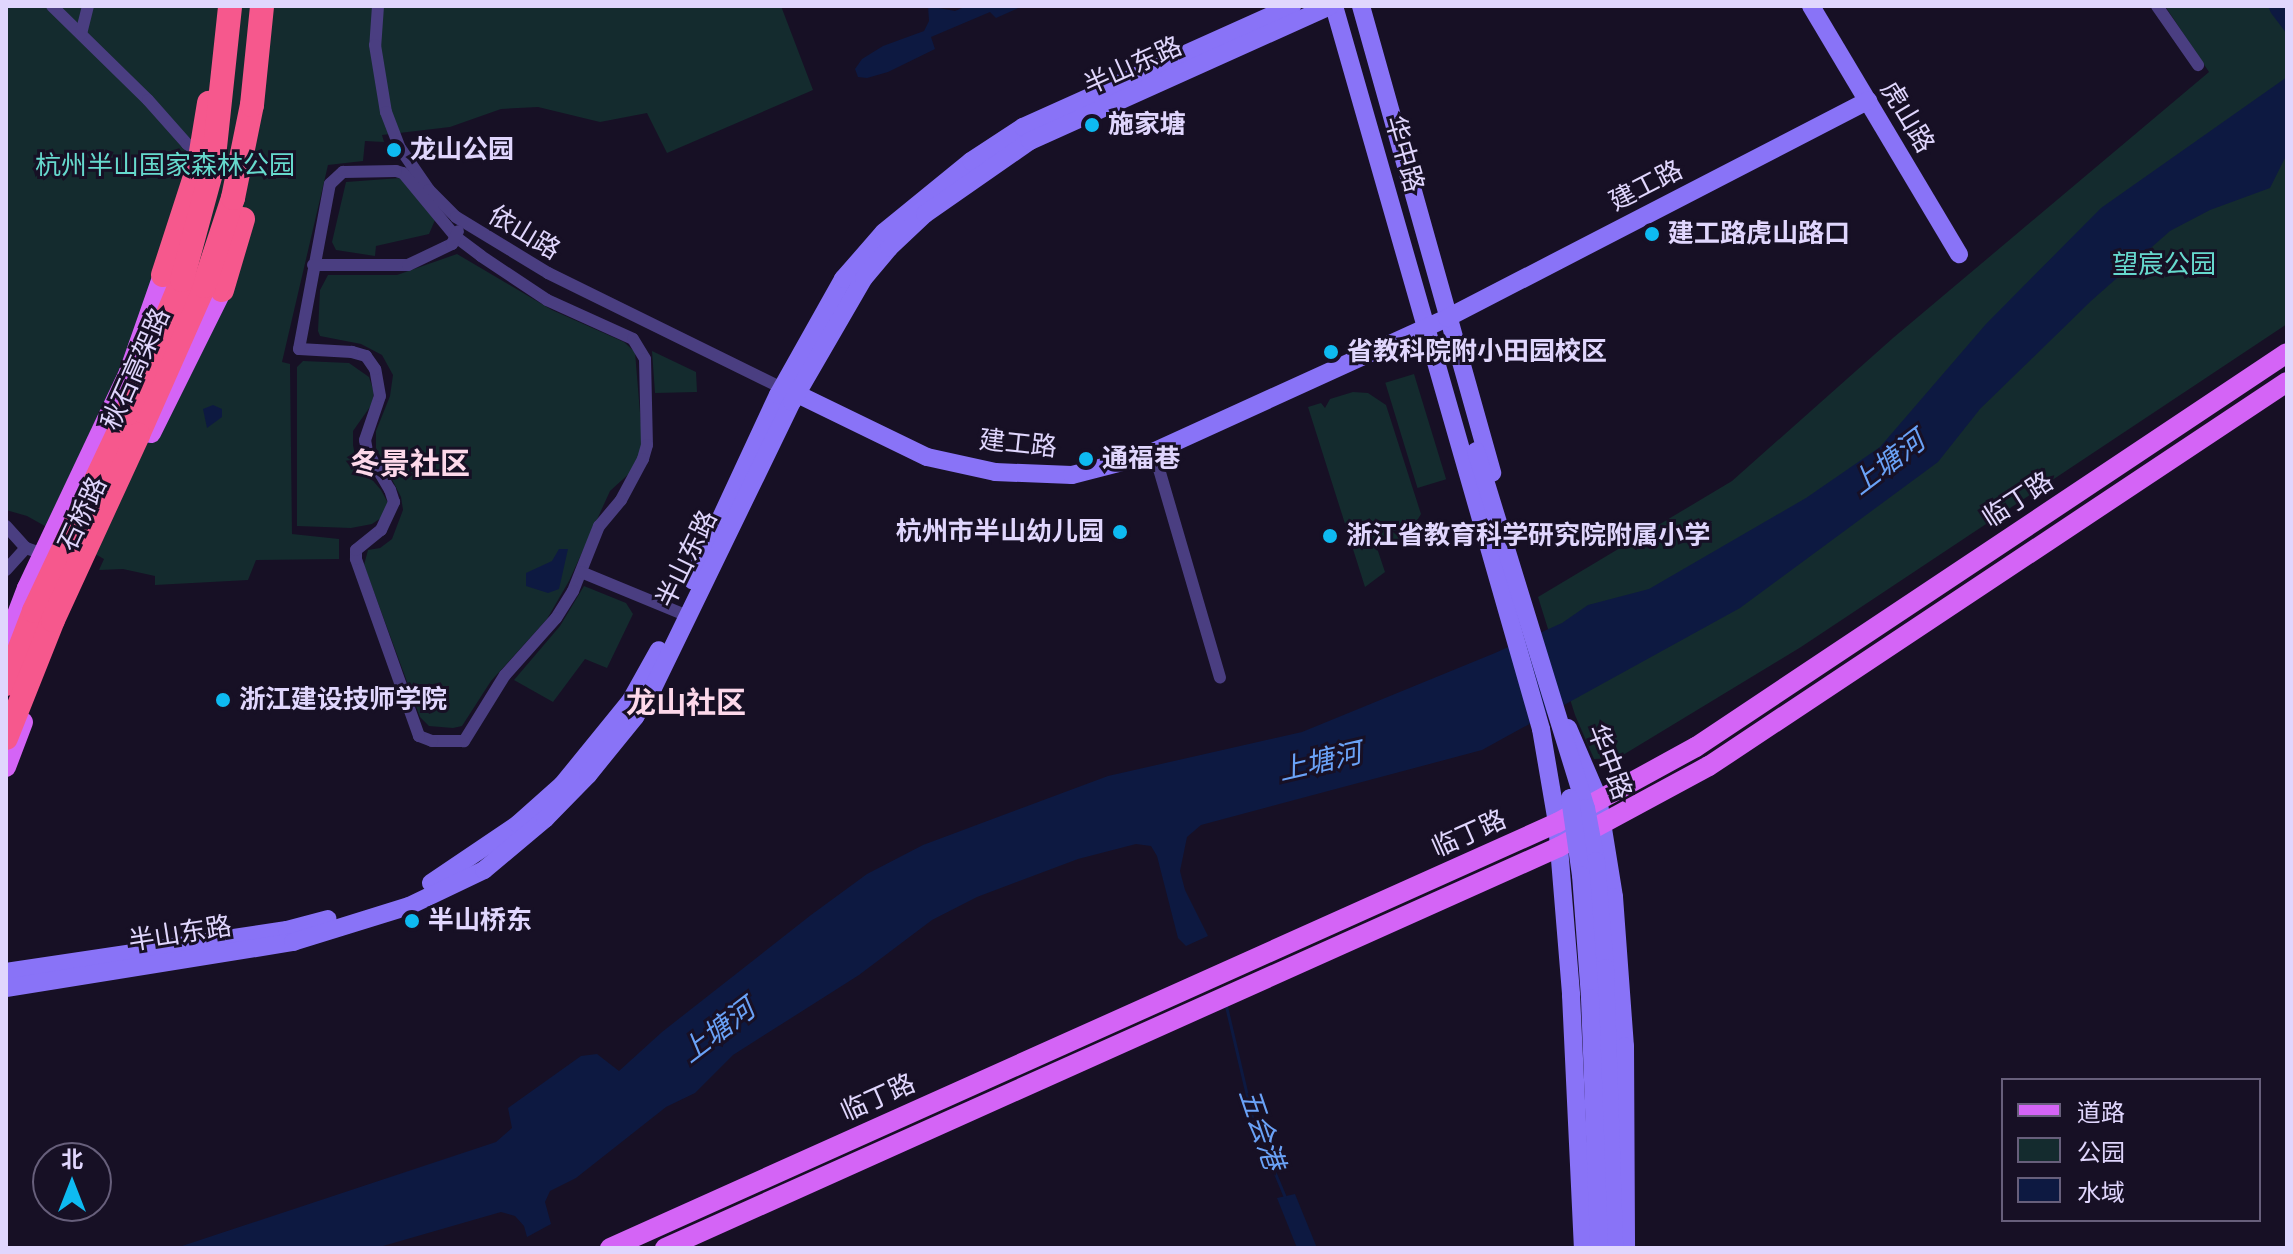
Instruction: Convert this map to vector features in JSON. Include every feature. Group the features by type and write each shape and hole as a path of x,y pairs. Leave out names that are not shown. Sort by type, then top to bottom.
{"highway":[{"path":"163,275 185,217 201,153 222,6"},
{"name":"秋石高架路","path":"6,684 34,611 122,425 182,280 213,166 230,6"},
{"name":"秋石高架路","path":"6,738 53,620 204,286 241,165 252,105 262,6"},
{"path":"222,290 255,177 267,121 276,6"}],"main road":[{"name":"半山东路","path":"6,988 293,942 409,906 484,870 545,819 588,775 647,698 683,613 843,279 884,232 971,161 1023,127 1292,6"},
{"name":"半山东路","path":"790,390 864,278 925,214 987,168 1030,141 1332,6"},
{"name":"华中路","path":"1332,6 1438,362 1541,729 1557,823 1575,1047 1606,1247"},
{"name":"华中路","path":"1361,6 1447,318 1563,718 1598,798 1603,820 1614,897 1625,1046 1606,1247"},
{"name":"虎山路","path":"1811,6 1959,254"},
{"name":"建工路","path":"790,390 927,457 995,472 1072,475 1154,452 1447,318 1868,101"},
{"name":"石桥路","path":"6,643 35,551 129,372 163,275"},
{"name":"石桥路","path":"6,767 86,569 222,290"},
{"name":"临丁路","path":"610,1248 1557,823 1696,747 2287,353"},
{"name":"华中路","path":"1459,357 1473,452"},
{"name":"华中路","path":"1438,362 1473,452 1575,813 1606,1247"},
{"name":"临丁路","path":"665,1248 700,1239 1559,847 1603,820 1709,766 2287,382"},
{"name":"半山东路","path":"6,972 287,930 403,896 446,876 518,824 562,785 597,746 631,700 683,613"}],"street":[{"path":"52,6 187,144 201,153"},
{"path":"81,34 88,6"},
{"name":"依山路","path":"378,6 375,45 380,86 400,148 429,190 460,219 548,273 790,390"},
{"path":"2157,6 2198,65"},
{"path":"343,172 403,173 456,237 547,300 633,339 645,359 647,445 621,500 599,526 581,572 556,618 505,675 464,741 432,741 419,736 356,559 356,550 381,530 394,502 367,451 365,440 380,396 380,380 366,356 299,349 330,184 343,172"},
{"path":"313,265 408,265 452,244 460,219"},
{"path":"1154,452 1220,678"},
{"path":"6,526 35,551 86,569"},
{"path":"6,570 35,551"},
{"path":"581,572 683,613"}],"green space":[{"name":"杭州半山国家森林公园","path":"6,6 781,6 813,90 667,153 647,113 600,122 538,107 501,109 450,127 382,135 384,142 365,141 363,161 328,165 282,362 290,364 292,534 339,539 339,559 256,560 248,580 155,585 155,576 123,569 99,570 104,559 27,516 6,510"},
{"name":"望宸公园","path":"2165,6 2287,6 2287,324 1801,647 1618,758 1594,759 1575,715 1538,597 1732,481 1893,338 2209,72"},
{"path":"400,178 435,220 429,234 376,246 375,256 336,250 332,242 346,182"},
{"path":"457,254 552,310 624,342 635,352 643,449 633,470 610,491 569,581 547,619 491,681 462,726 453,728 429,726 420,717 364,565 368,550 380,548 392,539 403,510 401,497 376,448 376,431 390,396 393,375 382,355 361,344 320,336 318,331 320,290 328,275 397,275"},
{"path":"652,351 696,372 697,392 655,393"},
{"path":"303,361 349,363 369,377 374,392 372,404 353,431 353,445 356,461 388,503 384,516 372,524 351,528 297,526 297,367"},
{"path":"1414,374 1446,479 1417,488 1385,383"},
{"path":"1353,392 1368,393 1386,405 1421,514 1407,537 1377,548 1385,572 1365,587 1308,407 1321,403 1325,408 1330,399"},
{"path":"584,586 626,603 633,614 607,668 585,659 553,702 514,680 560,626"}],"water":[{"path":"928,6 955,11 967,6 1023,6 996,18 990,12 931,37 935,49 888,72 867,78 858,77 855,69 862,59 883,46 924,31 929,21"},
{"path":"2268,6 2287,6 2287,34 2271,13"},
{"name":"上塘河","path":"2287,77 2287,154 2270,188 2210,210 2170,231 2091,301 1980,409 1938,462 1740,608 1482,750 1201,825 1187,837 1180,871 1185,890 1208,936 1186,946 1178,938 1157,856 1151,846 1136,844 1078,859 977,897 932,920 859,975 733,1055 695,1093 666,1107 576,1178 550,1191 545,1202 551,1224 527,1237 524,1226 515,1216 501,1212 376,1248 176,1248 496,1142 512,1128 508,1108 581,1056 597,1054 619,1071 662,1032 811,915 867,874 923,845 1108,776 1302,732 1495,653 1562,623 1588,605 1649,589 1806,498 1880,447 1986,324 2101,208"},
{"path":"213,405 222,409 222,417 207,428 203,409"},
{"path":"559,549 568,549 559,589 548,593 526,586 526,573 552,561"},
{"path":"1295,1194 1317,1248 1297,1248 1277,1198"}],"waterway":[{"name":"五会港","path":"1226,1006 1253,1121 1285,1197"}],"place":[{"name":"施家塘","path":"1092,125"},
{"name":"龙山公园","path":"394,150"},
{"name":"建工路虎山路口","path":"1652,234"},
{"name":"省教科院附小田园校区","path":"1331,352"},
{"name":"通福巷","path":"1086,459"},
{"name":"杭州市半山幼儿园","path":"1120,532"},
{"name":"浙江省教育科学研究院附属小学","path":"1330,536"},
{"name":"浙江建设技师学院","path":"223,700"},
{"name":"半山桥东","path":"412,921"}],"district":[{"name":"冬景社区","path":"410,464"},
{"name":"龙山社区","path":"686,703"}]}
